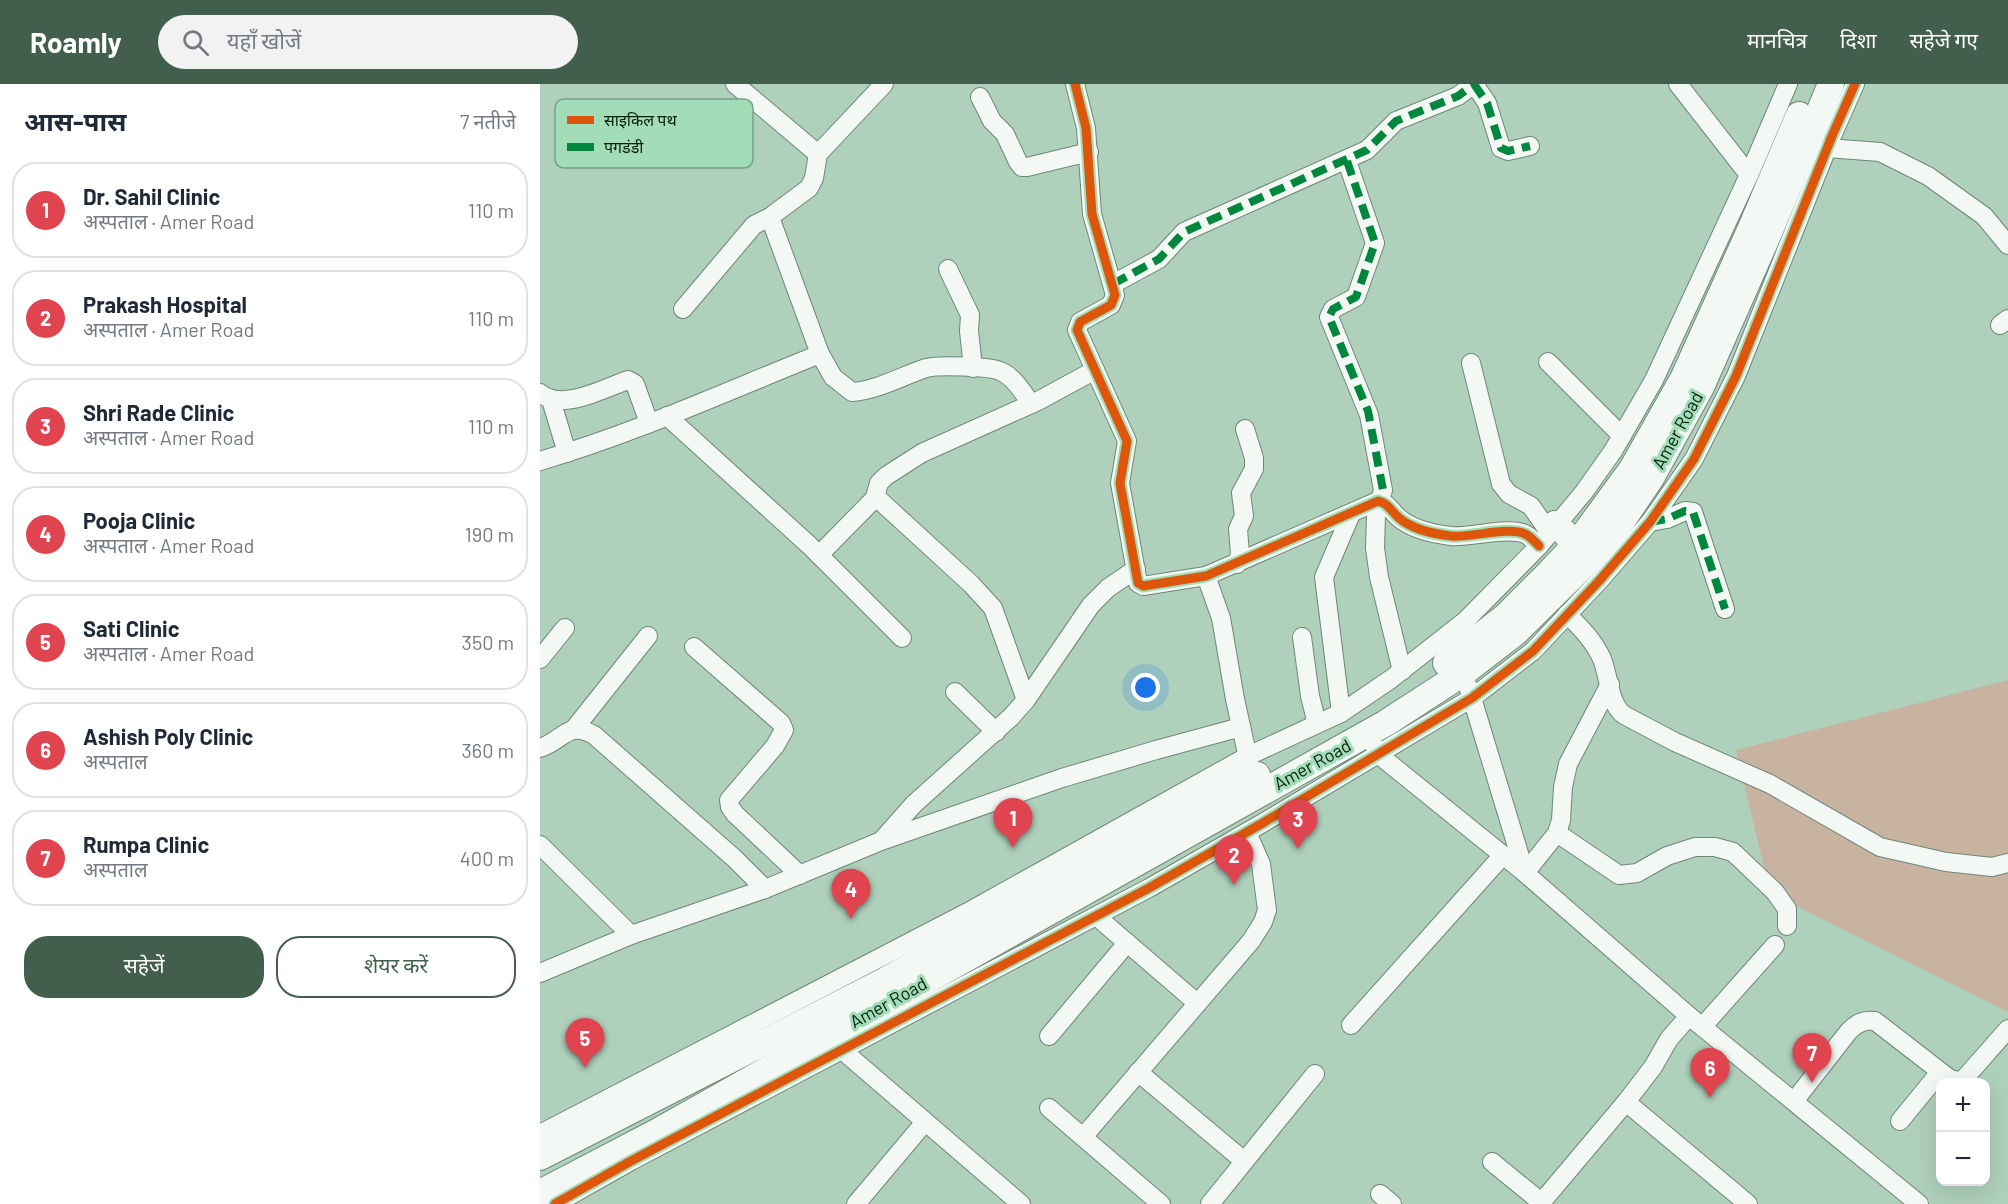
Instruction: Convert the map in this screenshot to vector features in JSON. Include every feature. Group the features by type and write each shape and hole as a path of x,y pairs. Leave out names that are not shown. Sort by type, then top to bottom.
{"highway":[{"name":"Amer Road","path":"540,1157 784,1020 886,980 1250,767 1378,708 1457,656 1506,616 1577,544 1632,469 1683,379 1751,228 1812,84"},
{"name":"Amer Road","path":"540,1193 1374,744 1515,633 1593,556 1622,521 1651,478 1701,387 1831,84"},
{"path":"1548,534 1577,544"},
{"path":"540,1136 593,1128"},
{"path":"631,1161 653,1134"}],"street":[{"path":"735,84 753,99"},
{"path":"683,309 754,225 772,216 809,188 814,178 818,154 884,84"},
{"path":"1076,84 1085,117 1092,213 1115,295 1106,310 1078,325 1080,337 1127,441 1120,483 1138,583 1143,586 1206,576 1374,502 1381,501 1408,523 1433,533 1458,536 1518,531 1529,537 1548,534"},
{"path":"1113,284 1159,259 1184,232 1347,161 1367,150 1403,117 1458,96 1474,84 1487,103 1501,148 1508,151 1530,146"},
{"path":"1678,84 1749,175"},
{"path":"1206,576 1221,618 1250,767 1317,724 1341,712 1402,671 1466,620 1548,534 1584,492 1622,436 1654,380 1736,215 1749,175 1788,84"},
{"path":"555,1204 631,1161 1096,916 1247,832 1374,744 1472,698 1533,651 1650,522 1694,459 1740,365 1785,240 1855,84"},
{"path":"980,97 993,121 1005,134 1022,167 1089,152"},
{"path":"753,99 818,154"},
{"path":"1827,148 1880,152 1928,176 1984,216 2008,245"},
{"path":"1347,161 1375,246 1356,297 1333,309 1329,317 1368,411 1383,490 1376,515 1375,548 1379,577 1402,671"},
{"path":"772,216 773,228 820,354 834,377 852,392 864,391 929,368 944,366 999,370 1015,382 1031,404"},
{"path":"948,269 970,315 969,331 973,368"},
{"path":"540,461 649,423 820,354"},
{"path":"1548,362 1622,436"},
{"path":"1471,363 1501,484 1509,494 1531,506 1548,534"},
{"path":"819,555 875,497 879,483 886,476 922,453 1031,404 1095,370"},
{"path":"545,397 559,402 572,400 628,380 635,384 649,423"},
{"path":"545,397 567,453"},
{"path":"667,416 819,555 902,638"},
{"path":"1237,564 1240,554 1238,529 1244,516 1241,493 1253,472 1254,463 1245,429"},
{"path":"875,497 971,584 993,608 1026,700"},
{"path":"1650,522 1667,519 1685,511 1693,512 1725,609"},
{"path":"1341,712 1324,577 1351,513"},
{"path":"881,841 921,798 996,732 1026,700 1091,605 1108,588 1136,569"},
{"path":"1567,614 1595,645 1617,709 1624,715 1675,742 1770,784 1880,847 1946,862 1992,867 2008,863"},
{"path":"540,659 565,628"},
{"path":"574,729 648,636"},
{"path":"1302,637 1310,696 1317,724"},
{"path":"694,647 781,723 784,730 775,746 729,800 730,807 735,814 800,875"},
{"path":"1463,673 1525,873"},
{"path":"1525,873 1557,833 1561,820 1563,787 1568,764 1610,684"},
{"path":"955,692 996,732"},
{"path":"540,973 631,935 765,889 881,841 1062,778 1241,727"},
{"path":"540,748 574,729 594,735 709,835 765,889"},
{"path":"1374,744 1696,1021 1919,1204"},
{"path":"1083,1137 1251,941 1263,922 1267,910 1261,864 1247,832"},
{"path":"1557,833 1619,875 1636,873 1666,856 1695,847 1715,847 1733,852 1775,892 1787,909 1787,926"},
{"path":"540,845 631,935"},
{"path":"1351,1025 1503,855"},
{"path":"1096,916 1197,1003"},
{"path":"1049,1036 1127,943"},
{"path":"1492,1162 1540,1203 1626,1102 1653,1067 1669,1039 1696,1021 1775,945"},
{"path":"540,1136 784,1020"},
{"path":"1795,1101 1849,1031 1856,1024 1866,1020 1875,1021 1940,1072 1958,1081 1964,1079 2008,1029"},
{"path":"842,1050 1022,1204"},
{"path":"1138,1072 1245,1161"},
{"path":"1900,1121 1940,1072"},
{"path":"1210,1204 1315,1074"},
{"path":"1626,1102 1748,1204"},
{"path":"1049,1108 1161,1204"},
{"path":"856,1204 925,1122"}],"shaded area":[{"path":"2008,680 2008,1012 1770,893 1736,750"}],"marked path":[{"path":"1474,84 1487,103 1501,148 1508,151 1530,146"},
{"path":"1113,284 1159,259 1184,232 1367,150 1396,121 1458,96 1474,84"},
{"path":"1347,161 1375,243 1356,297 1333,309 1329,317 1368,411 1383,490 1381,501 1385,503"},
{"path":"1650,522 1667,519 1685,511 1693,512 1725,609"}],"cycle path":[{"path":"1075,84 1086,128 1092,214 1115,295 1111,305 1080,322 1077,330 1127,441 1120,483 1138,583 1143,586 1206,576 1378,501 1387,505 1404,522 1423,530 1459,536 1518,532 1529,536 1539,546"},
{"path":"555,1204 631,1161 1149,888 1472,698 1533,651 1599,581 1650,522 1694,459 1736,376 1855,84"}],"place":[{"name":"Dr. Sahil Clinic","path":"1013,848"},
{"name":"Shri Rade Clinic","path":"1298,849"},
{"name":"Prakash Hospital","path":"1234,885"},
{"name":"Pooja Clinic","path":"851,919"},
{"name":"Sati Clinic","path":"585,1068"},
{"name":"Rumpa Clinic","path":"1812,1083"},
{"name":"Ashish Poly Clinic","path":"1710,1098"}]}
